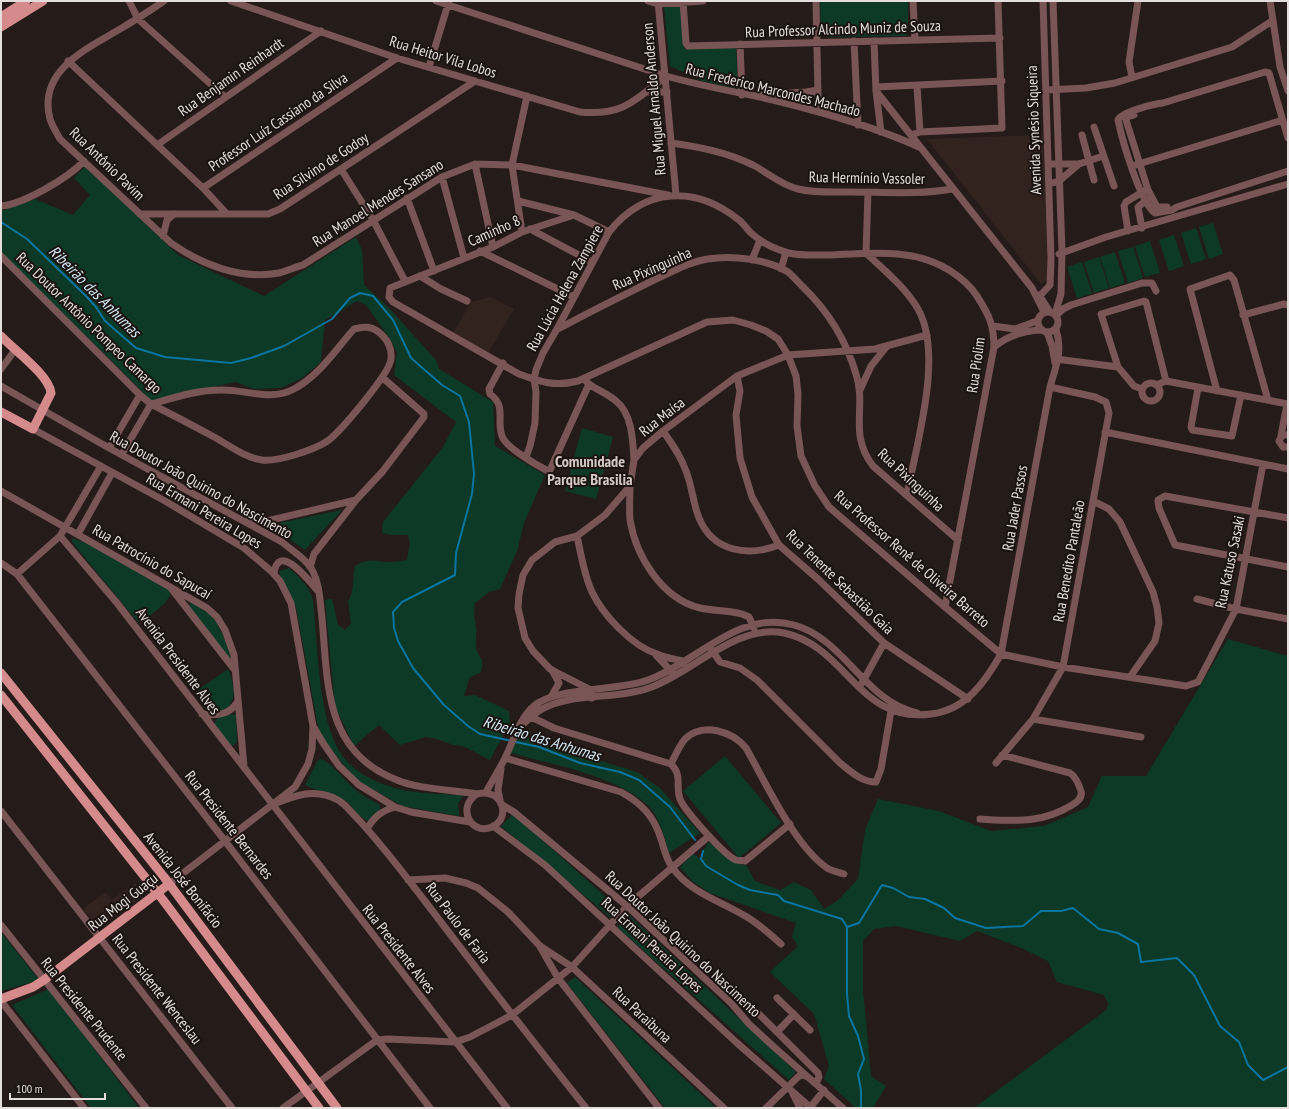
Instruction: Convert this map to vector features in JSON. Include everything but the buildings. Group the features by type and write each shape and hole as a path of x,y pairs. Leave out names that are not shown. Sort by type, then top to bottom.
{"main road":[{"path":"1,17 26,1"},
{"path":"1,27 43,1"},
{"path":"1,336 43,377 50,388 51,393 44,410 33,429"},
{"name":"Rua Ermani Pereira Lopes","path":"1,412 33,429"},
{"name":"Avenida José Bonifácio","path":"1,673 169,884 337,1108"},
{"name":"Avenida José Bonifácio","path":"1,695 158,893 319,1108"},
{"name":"Rua Mogi Guaçu","path":"1,1000 33,987 44,980 169,884"}],"street":[{"path":"128,1 138,19 226,98"},
{"name":"Rua Antônio Pavim","path":"140,214 60,139 50,120 48,105 52,87 59,72 68,61 92,45 138,19 164,1"},
{"name":"Rua Heitor Vila Lobos","path":"231,1 397,58 580,112 600,114 618,110 646,92 666,76"},
{"name":"Rua Frederico Marcondes Machado","path":"436,1 449,3 666,76 793,105 881,132 919,146"},
{"path":"648,1 703,1"},
{"name":"Rua Professor Alcindo Muniz de Souza","path":"684,1 687,45 1000,38"},
{"path":"816,1 818,90 821,107 834,118"},
{"path":"913,1 915,40"},
{"path":"911,135 920,132 1002,128 1002,81 998,1"},
{"name":"Avenida Synésio Siqueira","path":"1043,1 1051,259 1050,285"},
{"name":"Avenida Synésio Siqueira","path":"1052,313 1062,290 1062,251 1053,1"},
{"path":"1132,77 1129,62 1138,1"},
{"path":"1270,1 1280,67 1288,91"},
{"name":"Rua Miguel Arnaldo Anderson","path":"658,2 666,76 674,195"},
{"path":"429,67 449,3"},
{"path":"1046,90 1086,88 1114,83 1232,47 1272,21"},
{"name":"Rua Benjamin Reinhardt","path":"157,145 321,31"},
{"path":"854,41 858,125"},
{"path":"874,41 876,89 881,132"},
{"path":"740,44 745,95 818,90"},
{"name":"Professor Luíz Cassiano da Silva","path":"227,214 203,188 397,58"},
{"path":"68,61 203,188"},
{"path":"1144,191 1140,164 1126,118 1163,104 1267,72 1288,138"},
{"name":"Rua Silvino de Godoy","path":"140,214 268,214 280,209 475,81"},
{"path":"876,89 1002,81"},
{"path":"917,86 920,132"},
{"path":"876,89 952,189 1052,313 1058,324 1056,329 1017,333 994,347"},
{"path":"646,92 667,92"},
{"path":"522,232 512,165 527,96"},
{"path":"1163,104 1149,106 1118,117 1118,122 1132,166 1148,199 1151,210 1156,212 1172,210 1177,207 1288,171"},
{"path":"1132,166 1283,120"},
{"path":"1094,128 1114,186"},
{"path":"1082,135 1094,180"},
{"name":"Rua Hermínio Vassoler","path":"671,143 714,150 732,156 753,165 784,184 798,189 868,192 938,191 952,189"},
{"path":"1048,164 1079,164 1103,156"},
{"path":"1,206 21,202 69,174 84,161"},
{"path":"475,164 493,247"},
{"name":"Rua Manoel Mendes Sansano","path":"140,214 163,236 191,257 217,268 250,274 266,274 280,273 303,265 442,177 475,164 512,165 674,195"},
{"path":"1049,184 1059,181 1079,164"},
{"path":"341,169 374,220 405,281"},
{"path":"442,177 464,258"},
{"path":"1051,259 1062,251 1288,184"},
{"path":"1128,231 1124,206 1126,202 1144,191"},
{"path":"868,192 866,254 896,280 919,310 927,335 929,348 928,387 907,495"},
{"name":"Rua Lúcia Helena Zampiere","path":"534,379 543,353 609,232 618,221 651,199 674,195 703,199 721,207 740,221 760,240 774,248"},
{"path":"408,198 434,271"},
{"path":"1142,228 1137,210 1140,204 1148,199"},
{"path":"518,201 574,215 609,232"},
{"path":"163,236 167,220 174,214"},
{"name":"Caminho 8","path":"390,288 493,247 522,232 574,215"},
{"path":"530,229 592,262"},
{"path":"752,260 760,240"},
{"name":"Rua Piolim","path":"774,248 808,256 903,254 936,262 960,277 974,290 993,326 994,347 945,607"},
{"path":"480,252 574,298"},
{"path":"781,269 786,252"},
{"name":"Rua Doutor Antônio Pompeo Camargo","path":"1,256 140,395 151,404 241,452 256,458 271,460 302,451 330,439 382,378 391,359 391,352 385,338 373,328 366,326 354,329 308,381 283,394 269,396 221,390 208,391 151,404"},
{"name":"Rua Pixinguinha","path":"557,329 690,263 709,258 740,258 752,260 789,273 812,296 833,321 849,352 860,390 858,428 867,458 873,466 958,540"},
{"path":"420,276 441,289 467,301"},
{"path":"1217,391 1190,289 1211,280 1232,276 1268,400"},
{"path":"993,326 1015,329 1037,321 1040,316 1142,283 1152,283 1156,291"},
{"path":"1039,297 1050,285 1062,290"},
{"name":"Rua Professor Renê de Oliveira Barreto","path":"390,288 389,297 393,302 519,374 534,379 563,385 586,381 706,322 733,320 751,325 778,339 788,355 796,376 798,394 797,426 801,456 815,486 829,507 1001,654 1062,667 1186,686 1198,682"},
{"path":"1142,389 1134,386 1118,368 1101,314 1144,301 1146,302 1166,381"},
{"path":"1243,315 1284,304 1288,305"},
{"path":"1037,321 1052,346 1057,359 1118,368"},
{"name":"Rua Jader Passos","path":"1001,654 1050,388 1056,368 1060,344 1056,329"},
{"name":"Rua Maísa","path":"634,460 643,448 663,431 737,376 788,355 849,352 887,346 927,335"},
{"path":"860,390 870,366 887,346"},
{"path":"1,369 15,350"},
{"path":"503,364 492,383 490,392 500,404 501,436 504,442 514,450 548,471 550,470 586,381 615,400 620,405 632,436 634,460 630,486 630,519 638,550 664,587 677,597 699,608 742,614 753,624 755,633"},
{"name":"Rua Tenente Sebastião Gaia","path":"737,376 740,391 736,415 740,458 752,497 779,545 819,580 884,643 968,699"},
{"path":"310,567 314,554 356,500 383,471 424,417 424,414 382,378"},
{"path":"526,457 535,423 536,392 534,379"},
{"path":"1142,389 1146,384 1150,383 1156,385 1166,381 1287,404 1284,436 1279,440 1281,445 1288,446"},
{"path":"1142,389 1144,398 1149,401 1154,401 1160,394 1156,385"},
{"name":"Rua Doutor João Quirino do Nascimento","path":"1,386 109,448 282,542 310,567 319,592 330,699 337,724 350,746 368,764 398,781 477,794"},
{"name":"Rua Benedito Pantaleão","path":"996,763 1033,719 1062,667 1109,413 1106,402 1096,397 1050,388"},
{"path":"1198,388 1191,427 1192,430 1232,436 1241,395"},
{"path":"109,448 140,395"},
{"path":"122,454 151,404"},
{"name":"Rua Ermani Pereira Lopes","path":"33,429 112,472 244,548 274,574 284,588 292,608 313,726 339,766 359,784 395,807 411,812 470,822"},
{"path":"663,431 677,451 686,470 699,519 711,538 722,546 735,551 767,550 779,545"},
{"path":"1105,432 1288,469"},
{"name":"Rua Katuso Sasaki","path":"1198,682 1236,609 1263,464"},
{"path":"17,574 60,536 101,466"},
{"path":"78,534 112,472"},
{"path":"552,697 559,683 550,669 533,651 525,638 518,608 523,575 532,560 542,550 555,542 577,536 605,514 630,486"},
{"name":"Rua Patrocínio do Sapucaí","path":"1,491 64,528 78,534 168,584 207,608 217,617 230,642 235,670 245,767"},
{"path":"1288,518 1165,496 1158,500 1159,508 1173,542 1179,547 1288,567"},
{"path":"242,520 257,522 267,521 356,500"},
{"path":"1093,502 1109,510 1120,522 1153,592 1157,607 1159,622 1155,641 1130,677"},
{"name":"Avenida Presidente Alves","path":"60,536 117,603 202,714 245,767 272,805"},
{"path":"577,536 586,574 592,591 600,606 627,636 644,648 656,654 683,661 687,668"},
{"path":"274,574 275,567 279,563 284,561 290,563 319,592"},
{"name":"Rua Presidente Bernardes","path":"1,563 17,574 226,841 430,1108"},
{"path":"168,584 235,670"},
{"path":"1197,599 1236,609 1288,619"},
{"path":"672,672 687,668 753,624 775,622 795,625 828,643 880,696 907,710 925,715"},
{"path":"486,792 505,758 518,729 535,705 552,697 649,688 672,672 683,661 755,633 779,632 802,638 823,651 874,701 891,711 908,716 939,714 968,699 982,684 1001,654"},
{"path":"859,687 884,643"},
{"path":"712,650 720,662 740,668 757,680 840,764 853,774 870,782 876,782 881,769 891,711"},
{"path":"656,654 672,672"},
{"path":"550,669 591,694"},
{"path":"528,716 543,708 560,702 591,694"},
{"path":"202,714 214,716 224,714 233,709 238,701"},
{"path":"543,708 542,718 546,724"},
{"path":"528,716 546,724 672,764 677,770 680,800 709,836 735,860 745,860 790,824"},
{"path":"1033,719 1141,737"},
{"path":"306,793 302,790 300,780 308,764 312,749 313,726"},
{"path":"672,764 685,740 693,734 708,731 728,733 739,739 746,748 798,838 813,856 828,868 844,874"},
{"path":"980,818 1021,821 1043,818 1070,806 1081,797 1081,790 1070,773 1002,755"},
{"path":"501,802 497,797 486,792 477,794 467,806 470,822 478,827 493,826 502,817 501,802 498,790 505,758"},
{"path":"505,758 621,792 633,799 644,808 653,819 672,867 696,891 746,916 760,925 781,944"},
{"name":"Rua Mogi Guaçu","path":"169,884 295,787 300,780"},
{"name":"Rua Paulo de Faria","path":"272,805 287,798 306,793 324,795 339,801 368,829 586,1108"},
{"name":"Rua Doutor João Quirino do Nascimento","path":"501,802 627,906 731,1003 749,1024 843,1108"},
{"name":"Rua Presidente Alves","path":"272,805 507,1108"},
{"path":"368,829 376,816 384,810 395,807"},
{"name":"Rua Presidente Wenceslau","path":"1,811 232,1108"},
{"name":"Rua Ermani Pereira Lopes","path":"493,826 541,862 576,892 609,926 810,1108"},
{"path":"283,1108 377,1040 388,1039 455,1042 470,1037 512,1015 572,967 627,906 709,836"},
{"name":"Rua Paraibuna","path":"408,880 445,878 466,883 478,888 508,912 538,945 558,978 659,1108"},
{"name":"Rua Presidente Prudente","path":"1,925 146,1108"},
{"name":"Rua Paraibuna","path":"538,945 572,967 724,1108"},
{"path":"777,998 810,1030"},
{"path":"1,1000 84,1108"},
{"path":"757,1012 818,1072 819,1077 816,1083"},
{"path":"778,1031 794,1014"},
{"path":"766,1108 790,1089 799,1076 803,1075 808,1077"},
{"path":"790,1089 800,1108"},
{"path":"810,1108 824,1090"}],"shaded area":[{"path":"1043,135 1048,279 1041,284 927,139"},
{"path":"491,297 514,309 488,353 453,333 471,302"},
{"path":"135,883 140,891 138,899 102,927 97,927 83,909 105,892 112,900"}],"green space":[{"path":"820,1 908,1 908,33 905,36 826,37 821,31"},
{"path":"681,4 684,49 736,47 738,89 702,81 670,66 664,6"},
{"path":"86,166 178,255 264,296 356,237 362,250 364,285 389,308 436,360 439,369 493,402 495,446 545,475 524,523 517,551 500,589 489,592 475,603 474,613 476,647 483,664 480,673 470,677 464,696 475,695 509,711 510,723 490,760 463,746 453,745 437,739 426,737 400,745 379,725 354,746 335,706 325,600 332,599 338,625 345,630 351,624 348,601 352,589 355,566 369,561 396,562 407,560 410,543 408,535 392,535 382,533 383,522 443,447 456,422 394,375 397,353 389,337 366,305 357,301 325,320 321,362 302,378 281,388 254,389 236,382 151,400 1,252 1,211 35,199 73,215 90,195 74,178"},
{"path":"1213,223 1223,254 1209,259 1199,227"},
{"path":"1196,228 1206,259 1191,264 1181,233"},
{"path":"1174,235 1184,266 1169,271 1159,240"},
{"path":"1150,241 1160,273 1145,277 1135,246"},
{"path":"1133,247 1143,278 1128,283 1118,251"},
{"path":"1115,252 1125,283 1110,288 1100,257"},
{"path":"1099,257 1109,288 1094,293 1084,262"},
{"path":"1082,262 1092,294 1077,298 1067,267"},
{"path":"582,428 613,437 596,499 565,491"},
{"path":"342,510 305,550 269,525"},
{"path":"72,538 86,543 169,588 171,594 165,603 143,622 137,621 72,542"},
{"path":"289,568 306,586 313,600 320,684 324,706 329,727 336,745 346,760 366,776 391,787 415,792 463,795 458,804 459,816 402,806 357,780 320,737 296,607 280,575 280,571"},
{"path":"191,602 214,617 231,652 232,659 228,660 188,608"},
{"path":"1228,639 1288,656 1288,1108 974,1108 1106,1010 1108,1004 1104,995 1057,982 1048,961 1021,948 977,931 960,941 896,926 874,929 863,941 863,990 871,1076 886,1086 873,1108 856,1108 824,1079 829,1066 814,1014 770,972 798,946 792,937 796,923 710,893 692,881 680,867 693,854 701,859 703,851 709,842 736,863 746,865 755,881 780,890 794,882 811,890 824,909 837,901 858,879 865,830 878,799 939,811 991,831 1044,826 1088,807 1102,776 1146,776"},
{"path":"228,669 234,691 232,701 225,711 207,710 195,692"},
{"path":"232,714 236,715 237,742 234,745 229,745 214,725 217,718"},
{"path":"518,735 637,772 660,788 700,833 669,853 658,820 652,810 640,799 625,789 607,781 566,767 511,753"},
{"path":"725,756 781,823 739,858 683,791"},
{"path":"321,759 333,768 358,792 380,805 380,809 369,821 365,820 349,803 341,798 305,785 318,760"},
{"path":"513,814 619,909 611,918 501,826"},
{"path":"630,916 796,1072 789,1080 617,927"},
{"path":"1,932 39,980 1,991"},
{"path":"575,977 716,1108 665,1108 567,983"},
{"path":"49,989 139,1108 91,1108 12,1005"}],"waterway":[{"name":"Ribeirão das Anhumas","path":"1,222 27,239 86,296 96,307 105,321 136,348 165,357 231,363 251,358 284,346 332,319 350,298 360,293 373,296 393,320 411,358 442,385 460,396 469,422 474,474 472,494 456,553 455,575 402,602 393,612 394,628 398,641 413,668 444,705 468,726 480,734 539,747 580,763 620,772 639,780 670,807 695,840"},
{"name":"Ribeirão das Anhumas","path":"703,851 701,859 706,866 738,885 750,890 778,895 784,901 842,919 847,927 859,923 882,885 893,888 909,897 925,899 944,908 955,918 986,928 1023,926 1041,911 1061,911 1073,908 1099,929 1118,933 1138,944 1141,962 1177,958 1194,975 1220,1026 1239,1042 1248,1065 1263,1080 1288,1067"},
{"path":"847,927 847,994 849,1016 858,1036 864,1059 858,1074 861,1090 861,1108"}],"district":[{"name":"Comunidade Parque Brasilia","path":"590,470"}]}
